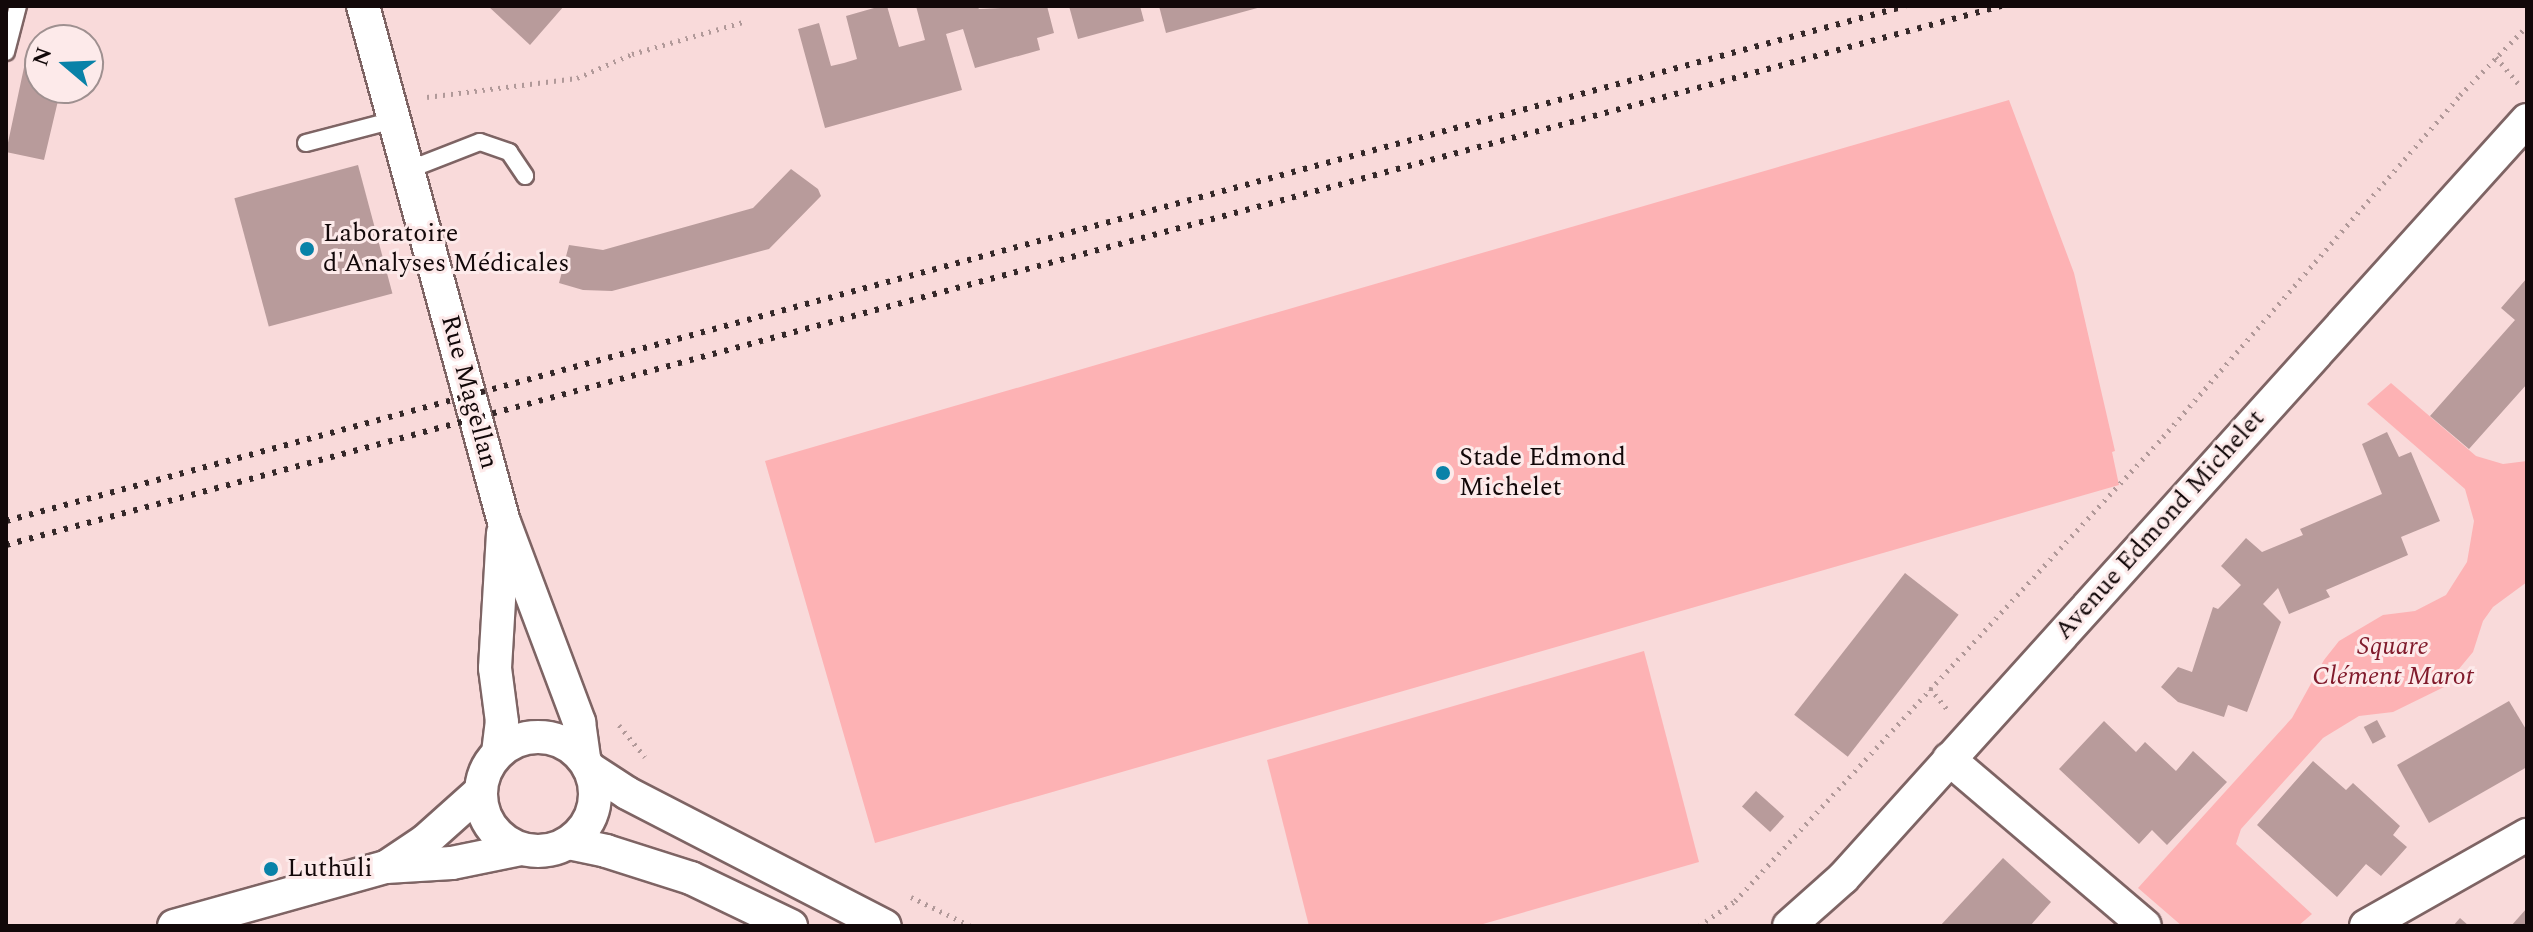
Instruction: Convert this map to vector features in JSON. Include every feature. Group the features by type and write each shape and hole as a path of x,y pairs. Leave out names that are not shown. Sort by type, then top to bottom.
{"street":[{"name":"Rue Magellan","path":"363,6 504,522 579,722 587,764"},
{"name":"Avenue Edmond Michelet","path":"1789,926 1843,878 2525,127"},
{"name":"Rue Magellan","path":"498,753 502,722 495,668 504,522"},
{"path":"521,849 504,840 491,827 483,809 481,791 486,770 498,753 514,742 533,737 561,742 627,793 885,926"},
{"path":"1949,759 2145,926"},
{"path":"174,926 386,867 452,863 521,849 554,850 569,843 591,818 596,802 587,764"},
{"path":"386,867 425,841 481,791"},
{"path":"2366,926 2527,835"},
{"path":"569,843 606,851 691,878 791,926"}],"lane":[{"path":"6,52 18,6"},
{"path":"306,143 394,120"},
{"path":"408,170 480,142 509,152 525,176"}],"path":[{"path":"441,92 577,78 632,54 743,22"},
{"path":"1699,926 1735,901 2163,437 2496,57 2527,26"},
{"path":"2496,57 2527,94"},
{"path":"614,717 647,760"},
{"path":"897,891 971,926"}],"green space":[{"name":"Stade Edmond Michelet","path":"2009,100 2074,273 2115,451 2112,452 2119,485 875,843 765,461"},
{"name":"Square Clément Marot","path":"2391,383 2476,456 2503,464 2527,461 2527,582 2493,607 2483,621 2473,652 2444,687 2393,712 2359,716 2323,738 2241,829 2236,844 2312,914 2298,926 2182,926 2138,888 2292,718 2324,660 2339,641 2383,615 2415,611 2446,595 2467,562 2474,521 2465,489 2367,404"},
{"path":"1644,651 1699,862 1476,926 1309,926 1267,760"}],"building":[{"path":"488,6 564,6 530,45"},
{"path":"887,6 899,47 925,40 916,6 977,6 979,9 1047,6 1054,33 1037,38 1040,50 975,68 963,29 946,34 962,90 825,128 798,29 819,23 831,66 844,63 857,59 846,16"},
{"path":"1069,6 1140,6 1144,21 1078,39"},
{"path":"1159,6 1261,6 1261,7 1166,33"},
{"path":"24,67 24,104 57,104 44,160 6,152"},
{"name":"Laboratoire d'Analyses Médicales","path":"358,165 392,293 269,327 234,198"},
{"path":"791,169 818,189 821,196 769,249 612,291 583,290 559,283 569,245 603,250 753,208"},
{"path":"2527,278 2527,384 2469,449 2430,416 2515,320 2501,308"},
{"path":"2387,432 2399,457 2411,452 2440,521 2401,537 2408,555 2326,590 2330,597 2289,614 2278,588 2263,604 2281,622 2247,712 2228,705 2224,717 2178,702 2161,687 2178,667 2192,672 2213,607 2218,609 2241,585 2221,566 2246,538 2262,552 2303,535 2300,529 2382,494 2362,444"},
{"path":"1905,573 1959,615 1848,757 1794,715"},
{"path":"2509,701 2527,731 2527,767 2429,823 2397,765"},
{"path":"2377,720 2386,737 2373,744 2364,727"},
{"path":"2104,721 2136,752 2145,742 2176,771 2193,751 2227,782 2167,845 2152,830 2139,844 2059,769"},
{"path":"2313,761 2346,790 2353,783 2400,826 2393,835 2407,847 2381,876 2366,864 2337,897 2257,825"},
{"path":"1756,791 1784,816 1770,832 1742,807"},
{"path":"2003,858 2051,902 2030,926 1940,926"},
{"path":"2527,908 2527,926 2511,926"},
{"path":"2460,918 2469,926 2453,926"}],"railway":[{"path":"6,521 1905,6"},
{"path":"6,545 2001,6"}],"place":[{"name":"Laboratoire d'Analyses Médicales","path":"307,249"},
{"name":"Stade Edmond Michelet","path":"1443,473"},
{"name":"Luthuli","path":"271,869"}]}
